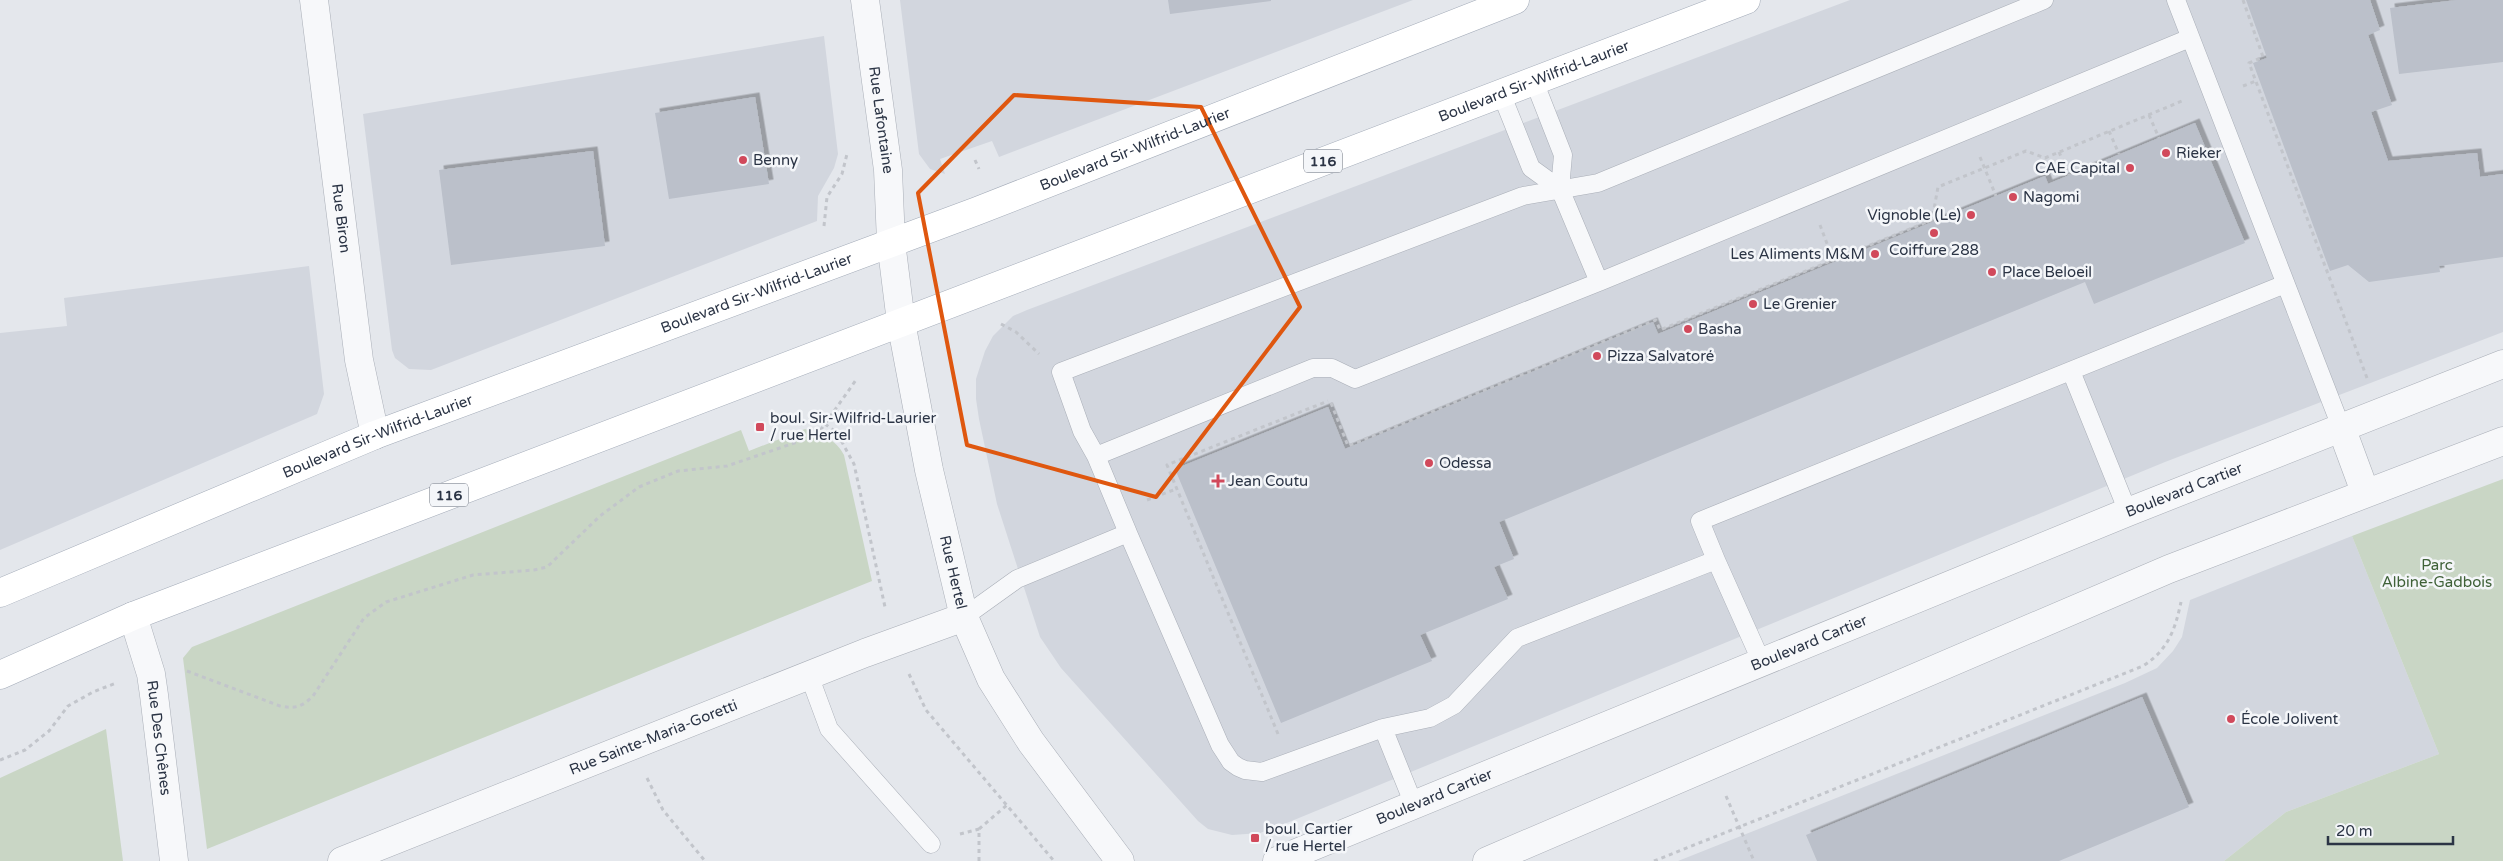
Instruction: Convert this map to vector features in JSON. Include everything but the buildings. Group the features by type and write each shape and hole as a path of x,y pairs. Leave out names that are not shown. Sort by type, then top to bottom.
{"main road":[{"name":"Boulevard Sir-Wilfrid-Laurier","path":"0,592 375,435 977,211 1515,0"},
{"name":"Boulevard Sir-Wilfrid-Laurier","path":"0,675 133,616 1746,0"}],"street":[{"name":"Rue Biron","path":"314,0 358,360 375,435"},
{"name":"Rue Lafontaine","path":"866,0 888,170 892,242"},
{"name":"Rue Hertel","path":"892,242 901,322 924,446 964,617 991,679 1031,742 1120,861"},
{"name":"Boulevard Cartier","path":"1277,861 2128,512 2503,364"},
{"path":"2341,427 2366,492"},
{"path":"1487,861 2191,560 2503,441"},
{"name":"Rue Des Chênes","path":"133,616 151,674 174,861"},
{"name":"Rue Sainte-Maria-Goretti","path":"342,861 383,854 809,675 964,617"}],"lane":[{"path":"1716,560 1517,638 1454,705 1430,718 1383,728 1262,772 1245,770 1231,762 1211,727 1096,456 1082,431 1061,372 1523,196 1598,183 2044,0"},
{"path":"2176,0 2341,427"},
{"path":"1096,456 1313,368 1332,368 1355,379 1598,282 2190,38"},
{"path":"1534,81 1563,155 1560,189 1598,282"},
{"path":"1501,93 1531,168 1560,189"},
{"path":"1762,662 1700,521 2285,284"},
{"path":"2071,371 2128,512"},
{"path":"964,617 1017,579 1128,533"},
{"path":"809,675 829,729 931,844"},
{"path":"1383,728 1414,805"}],"path":[{"path":"2243,0 2264,57 2249,63 2370,386"},
{"path":"1274,725 1167,465 1330,400 1348,446 1656,320 1660,330 1684,322 1932,220 1938,187 1984,168 2026,151 2045,158 2184,100 2187,106"},
{"path":"2149,115 2159,138"},
{"path":"2109,131 2119,154"},
{"path":"824,226 827,197 842,174 847,156 847,147"},
{"path":"2059,152 2069,175"},
{"path":"975,160 979,169"},
{"path":"1984,168 1996,196"},
{"path":"1819,224 1834,261"},
{"path":"998,323 1016,332 1045,361 1061,372"},
{"path":"180,668 280,706 293,708 303,705 313,696 364,618 386,602 473,575 534,570 547,567 600,516 640,487 678,471 727,466 796,445 812,437 825,424 860,374"},
{"path":"825,424 837,433 854,464 887,616"},
{"path":"1148,500 1176,489"},
{"path":"1654,861 2143,666 2158,656 2174,633 2191,560"},
{"path":"906,664 920,701 926,710 1054,861"},
{"path":"0,760 25,750 49,731 68,706 93,692 116,683"},
{"path":"648,780 662,810 704,861"},
{"path":"1723,789 1754,861"},
{"path":"979,861 979,829 1007,805"}],"highlighted area":[{"path":"1014,95 1201,107 1300,307 1156,497 967,445 918,193"}],"shaded area":[{"path":"900,0 1413,0 999,157 992,141 940,159 945,174 930,169 919,154"},
{"path":"1850,0 2503,0 2503,332 2165,462 1277,827 1260,833 1232,835 1208,829 1198,821 1061,668 1040,637 997,504 979,419 976,379 985,351 993,336 1013,316 1027,310"},
{"path":"824,36 838,154 834,168 818,196 817,221 431,370 409,369 395,358 392,350 363,114"},
{"path":"309,266 324,394 317,414 0,550 0,333 67,326 64,298"},
{"name":"École Jolivent","path":"2352,536 2439,754 2286,812 2224,861 1678,861 2125,683 2157,668 2173,651 2182,637 2190,600"}],"green space":[{"path":"805,429 832,441 844,455 872,581 207,849 183,658 192,647 741,430 749,451"},
{"name":"Parc Albine-Gadbois","path":"2503,479 2503,861 2224,861 2286,812 2439,754 2352,536"},
{"path":"106,729 123,861 0,861 0,778"}],"place":[{"name":"Rieker","path":"2166,153"},
{"name":"Benny","path":"743,160"},
{"name":"CAE Capital","path":"2130,168"},
{"name":"Nagomi","path":"2013,197"},
{"name":"Vignoble (Le)","path":"1971,215"},
{"name":"Coiffure 288","path":"1934,233"},
{"name":"Les Aliments M&M","path":"1875,254"},
{"name":"Place Beloeil","path":"1992,272"},
{"name":"Le Grenier","path":"1753,304"},
{"name":"Basha","path":"1688,329"},
{"name":"Pizza Salvatoré","path":"1597,356"},
{"name":"boul. Sir-Wilfrid-Laurier / rue Hertel","path":"760,427"},
{"name":"Odessa","path":"1429,463"},
{"name":"Jean Coutu","path":"1218,481"},
{"name":"École Jolivent","path":"2231,719"},
{"name":"boul. Cartier / rue Hertel","path":"1255,838"}]}
